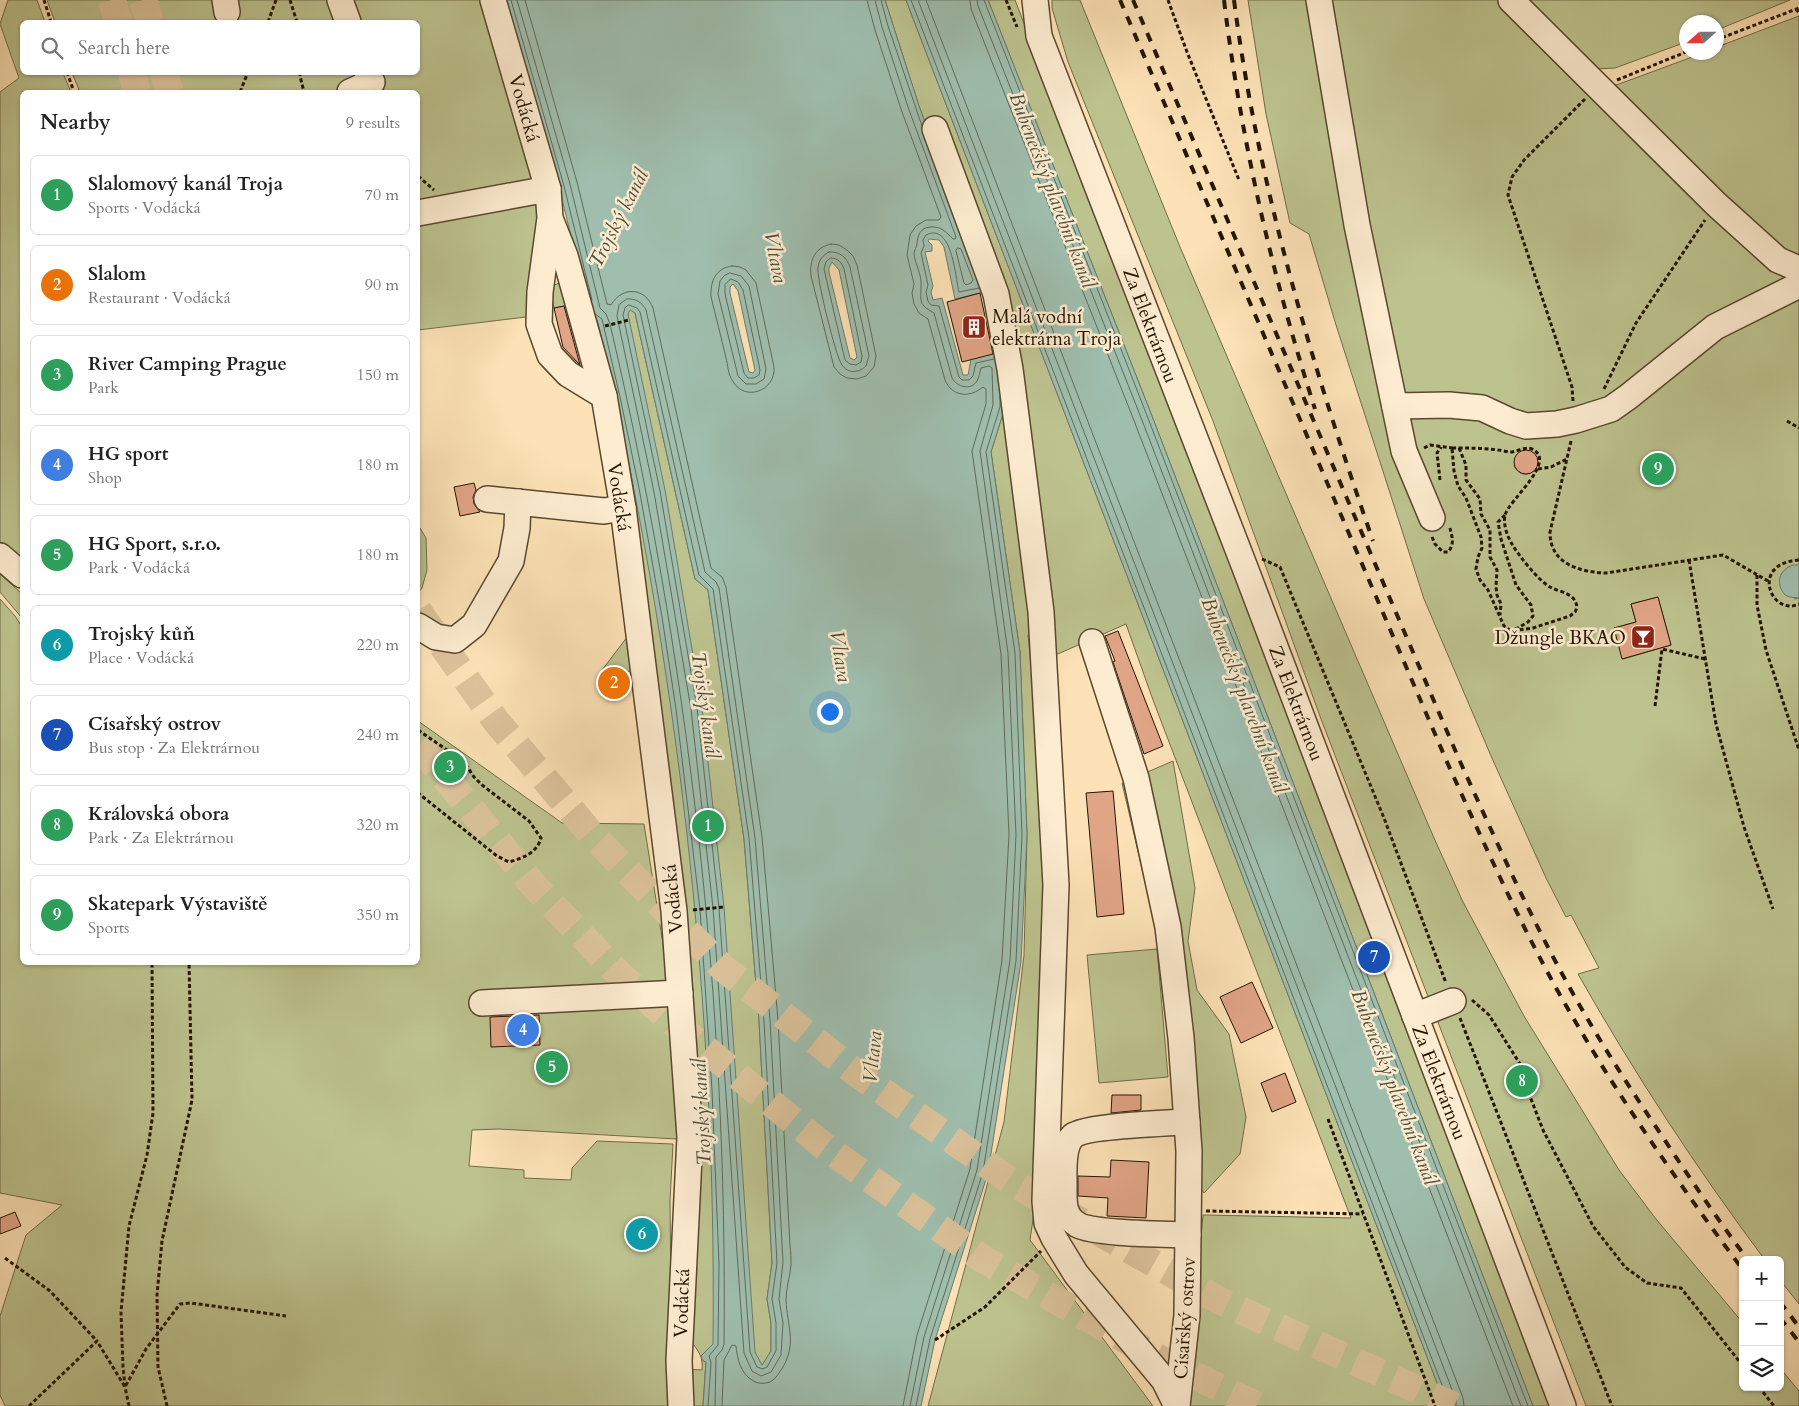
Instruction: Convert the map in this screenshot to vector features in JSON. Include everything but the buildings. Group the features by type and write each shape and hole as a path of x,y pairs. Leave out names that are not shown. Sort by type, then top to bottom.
{"street":[{"path":"340,0 347,20"},
{"name":"Vodácká","path":"493,0 548,189 550,218 540,292 539,324 550,355 568,374 604,396"},
{"path":"1024,0 1028,34"},
{"name":"Za Elektrárnou","path":"1035,0 1028,34 1244,565 1563,1406"},
{"path":"1319,0 1356,225 1396,406 1404,451 1432,518"},
{"path":"1511,0 1716,204 1789,264"},
{"path":"353,90 370,77"},
{"path":"935,129 996,294 1010,369 1041,612 1056,885 1045,1202 1047,1224 1076,1274 1164,1380 1177,1406"},
{"path":"420,213 548,189"},
{"name":"Vodácká","path":"550,218 564,256 604,396 623,508 674,911 690,1137 679,1361 681,1406"},
{"path":"1396,406 1448,405 1482,408 1526,426 1557,424 1576,420 1611,408 1628,397 1715,327 1799,285"},
{"path":"487,499 604,510 623,508"},
{"path":"420,627 436,637 456,640 474,625 511,562 517,528 518,502"},
{"path":"0,556 20,574"},
{"name":"Císařský ostrov","path":"1092,642 1136,778 1168,928 1181,1038 1189,1151 1187,1315 1177,1406"},
{"path":"482,1003 680,993"},
{"path":"1415,1016 1453,1001"},
{"path":"1187,1122 1116,1127 1084,1131 1073,1136 1067,1148 1064,1163 1064,1208 1072,1220 1079,1226 1099,1230 1188,1222"}],"path":[{"path":"44,0 50,20"},
{"path":"269,20 276,0"},
{"path":"290,0 296,20"},
{"path":"1006,0 1028,34"},
{"path":"1168,0 1186,52 1238,180"},
{"path":"1724,37 1797,8 1799,13"},
{"path":"1679,55 1598,87 1524,160 1512,177 1508,195 1572,387 1576,420 1550,532 1550,543 1561,560 1573,567 1598,573 1724,555 1768,581 1772,596 1783,604 1796,606 1799,604"},
{"path":"68,75 73,90"},
{"path":"241,90 247,75"},
{"path":"300,75 304,90"},
{"path":"1601,396 1636,323 1716,204"},
{"path":"602,326 629,320"},
{"path":"1786,421 1799,428"},
{"path":"1505,515 1505,527 1511,544 1548,586 1568,594 1574,599 1576,612 1570,616 1533,628 1511,631 1504,626 1488,590 1480,580 1476,569 1482,548 1481,537 1466,498 1458,486 1454,471 1452,448 1510,452 1526,448 1532,449 1540,459 1538,469 1498,522 1501,539 1516,585 1531,605 1533,616 1528,622 1511,631"},
{"path":"1459,448 1466,465 1466,480 1480,499 1481,514 1490,530 1490,557 1497,570 1496,587 1500,604 1500,615"},
{"path":"1538,469 1551,467 1567,459"},
{"path":"1244,565 1263,558 1280,567 1384,818 1453,1001 1612,1406"},
{"path":"1689,560 1716,724 1744,827 1773,909"},
{"path":"1768,581 1780,564 1799,560"},
{"path":"1757,574 1757,605 1766,650 1799,750"},
{"path":"1655,706 1662,648 1705,660"},
{"path":"420,731 456,757 482,785 529,821 541,838 539,846 530,854 508,862 497,856 420,795"},
{"path":"695,910 724,907"},
{"path":"129,1406 125,1387 121,1312 129,1226 147,1156 153,1113 152,965"},
{"path":"167,1406 158,1367 157,1295 162,1242 192,1100 189,965"},
{"path":"1453,1001 1471,1000 1489,1014 1522,1067 1542,1130 1593,1226 1626,1266 1647,1283 1681,1288 1739,1361"},
{"path":"1328,1119 1435,1406"},
{"path":"1188,1222 1363,1214"},
{"path":"935,1340 985,1307 1054,1238"},
{"path":"5,1258 50,1291 97,1341 125,1387"},
{"path":"125,1387 146,1348 180,1304 191,1303 286,1316"},
{"path":"29,1406 97,1341"},
{"path":"1763,1391 1774,1406"}],"green space":[{"path":"8,0 37,0 44,20 20,20 20,75 64,75 70,90 20,90 20,559 0,542 0,92 19,78 0,24"},
{"path":"47,0 489,0 540,202 526,317 420,330 420,90 79,90 73,75 420,75 420,20 54,20"},
{"path":"885,0 906,0 1446,1406 1186,1406 1203,1215 1351,1218 1153,700 1126,624 1051,657 1028,635 1044,795 1039,1178 1030,1240 1153,1406 928,1406 1004,1122 1024,955 1027,835 1020,652 991,452 1005,407 988,291 919,106"},
{"path":"988,0 1015,0 1554,1406 1533,1406 1150,411"},
{"path":"1052,0 1080,0 1180,247 1463,902 1524,1016 1619,1170 1656,1219 1739,1318 1739,1391 1784,1391 1784,1373 1799,1391 1799,1406 1586,1406 1321,719 1213,421 1068,62 1052,8"},
{"path":"1248,0 1498,0 1593,93 1684,60 1724,60 1724,44 1799,16 1799,565 1788,567 1781,574 1795,599 1799,598 1799,1304 1784,1285 1784,1256 1762,1256 1667,1120 1578,974 1599,968 1571,915 1566,917 1546,878 1491,756 1424,599 1336,325 1309,234 1290,223 1266,114","holes":["1523,451 1530,451 1537,460 1536,468 1530,473 1524,474 1519,472 1514,466 1517,455","1658,597 1671,645 1623,659 1614,628 1636,622 1631,604"]},
{"path":"1526,0 1790,0 1724,27 1724,15 1679,15 1679,45 1615,68 1595,69"},
{"path":"559,283 571,305 554,308 550,287"},
{"path":"630,309 635,313 695,579 708,590 744,839 759,1021 772,1263 767,1299 771,1323 771,1351 762,1366 706,1361 703,1406 687,1406 685,1369 702,1370 702,1362 698,1350 693,1344 700,1092 674,812 645,600 591,317"},
{"path":"420,528 426,538 427,570 420,590"},
{"path":"0,574 20,592 20,616 0,592"},
{"path":"0,599 20,624 20,965 420,965 420,722 562,823 644,824 671,994 677,1139 499,1129 472,1130 469,1166 524,1170 524,1178 571,1180 572,1168 597,1141 673,1144 670,1201 672,1406 5,1406 0,1395 0,1316 26,1235 62,1205 0,1193"},
{"path":"631,632 634,670 616,674 602,670"},
{"path":"1173,761 1195,888 1188,941 1197,990 1229,1034 1246,1117 1240,1154 1204,1193 1180,1162 1166,971 1122,783"},
{"path":"1157,949 1168,1077 1099,1083 1087,955"}],"water":[{"path":"506,0 885,0 919,106 988,291 955,299 944,247 939,240 929,239 932,251 925,252 933,286 931,292 933,300 942,298 963,375 968,375 971,359 1001,352 1005,407 991,452 1020,652 1027,835 1021,962 988,1173 935,1340 921,1406 703,1406 706,1362 703,1361 701,1356 713,1344 712,1216 708,1088 687,832 650,578 626,452 599,327 597,320 591,317 559,187","holes":["832,262 839,270 857,357 854,360 850,358 829,272","733,284 738,291 755,370 753,373 749,372 730,287","630,310 635,313 695,579 708,590 744,839 759,1021 772,1263 767,1299 771,1323 771,1351 762,1365 755,1352 724,907 702,708 665,490 628,314"]},
{"name":"Bubenečský plavební kanál","path":"906,0 988,0 1150,411 1533,1406 1446,1406"},
{"path":"1793,565 1799,565 1799,598 1785,595 1779,582 1784,570"}],"tunnel":[{"path":"112,0 117,20"},
{"path":"143,0 149,20"},
{"path":"133,75 136,90"},
{"path":"165,75 169,90"},
{"path":"420,614 496,721 592,835 722,967 855,1072 1015,1184 1220,1301 1454,1406"},
{"path":"420,747 536,888 617,972 676,1025 825,1147 983,1259 1162,1360 1258,1406"}],"railway":[{"path":"1120,0 1447,762 1512,903 1555,986 1598,1059 1668,1166 1739,1264"},
{"path":"1133,0 1458,757 1523,898 1566,981 1613,1061 1695,1185 1745,1256"},
{"path":"1224,0 1239,104 1260,207 1285,308 1315,409"},
{"path":"1234,0 1244,69 1272,207 1309,342 1350,475 1373,541"},
{"path":"1784,1307 1799,1327"},
{"path":"1784,1323 1799,1342"}],"place":[{"name":"Malá vodní elektrárna Troja","path":"974,327"},
{"name":"Skatepark Výstaviště","path":"1658,469"},
{"name":"Džungle BKAO","path":"1643,637"},
{"name":"Slalom","path":"614,683"},
{"name":"River Camping Prague","path":"450,767"},
{"name":"Slalomový kanál Troja","path":"708,826"},
{"name":"Císařský ostrov","path":"1374,957"},
{"name":"HG sport","path":"523,1030"},
{"name":"HG Sport, s.r.o.","path":"552,1067"},
{"name":"Královská obora","path":"1522,1081"},
{"name":"Trojský kůň","path":"642,1234"}],"water label":[{"name":"Trojský kanál","path":"618,218"},
{"name":"Vltava","path":"776,257"},
{"name":"Vltava","path":"841,656"},
{"name":"Trojský kanál","path":"706,705"},
{"name":"Vltava","path":"872,1057"},
{"name":"Trojský kanál","path":"701,1112"}]}
